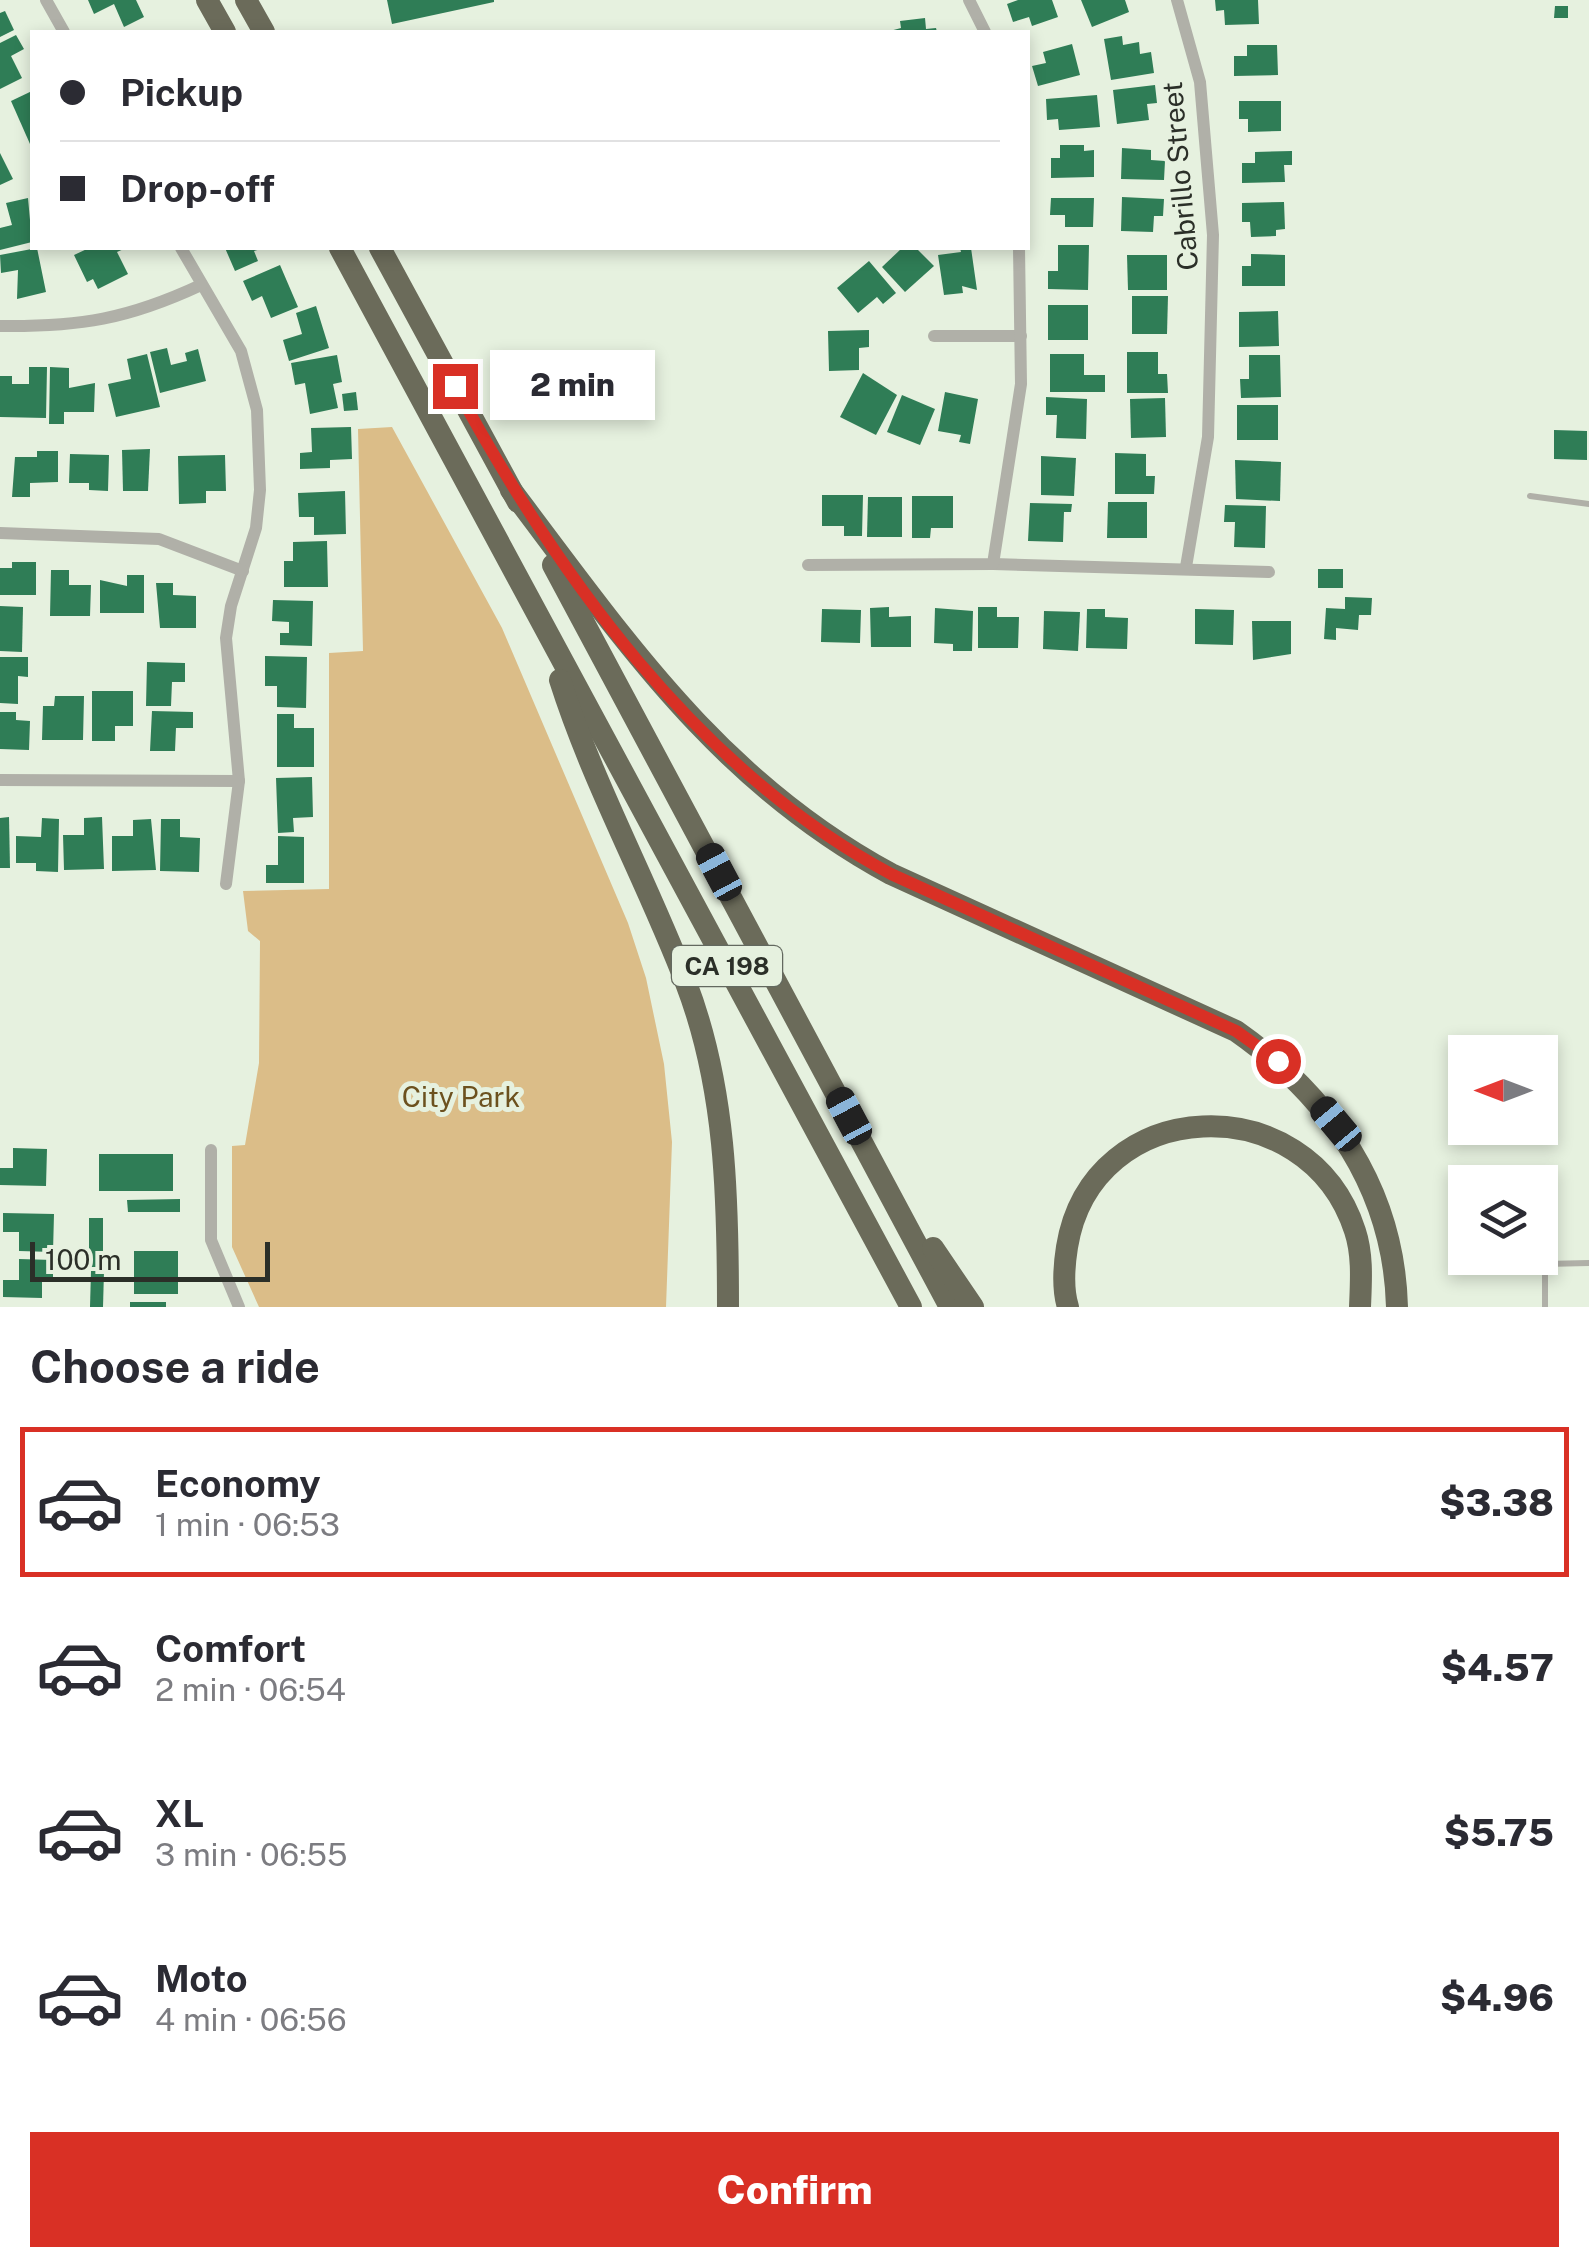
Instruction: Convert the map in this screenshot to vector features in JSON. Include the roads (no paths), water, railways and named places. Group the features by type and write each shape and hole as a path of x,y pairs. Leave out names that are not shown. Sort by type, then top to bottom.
{"highway":[{"path":"207,0 223,30"},
{"path":"246,0 263,30"},
{"name":"CA 198","path":"341,250 911,1307"},
{"name":"CA 198","path":"381,250 950,1307"},
{"path":"512,490 634,652 710,740 780,804 841,847 891,874 1236,1031 1278,1061 1336,1124 1371,1181 1388,1230 1397,1307"},
{"path":"542,624 569,707 688,987 717,1102 726,1172 728,1307"},
{"path":"1068,1307 1064,1266 1070,1232 1082,1200 1132,1150 1169,1130 1208,1124 1250,1128 1291,1147 1317,1167 1342,1200 1356,1234 1360,1307"},
{"name":"CA 198","path":"868,1151 973,1307"}],"street":[{"path":"46,0 63,30"},
{"path":"969,0 984,30"},
{"name":"Cabrillo Street","path":"1177,0 1200,82 1206,121 1214,290 1208,438 1186,568"},
{"path":"182,250 241,351 257,410 260,490 256,528 226,638 239,781 226,884"},
{"path":"994,564 995,531 1017,427 1019,250"},
{"path":"0,326 68,327 118,318 201,285"},
{"path":"934,336 1021,336"},
{"path":"0,533 159,539 243,571"},
{"path":"808,564 994,564 1269,572"},
{"path":"0,780 239,781"},
{"path":"210,1150 212,1240 239,1307"}],"lane":[{"path":"1530,496 1589,504"},
{"path":"1545,1307 1544,1264 1589,1263"}],"park label":[{"name":"City Park","path":"461,1097"}]}
